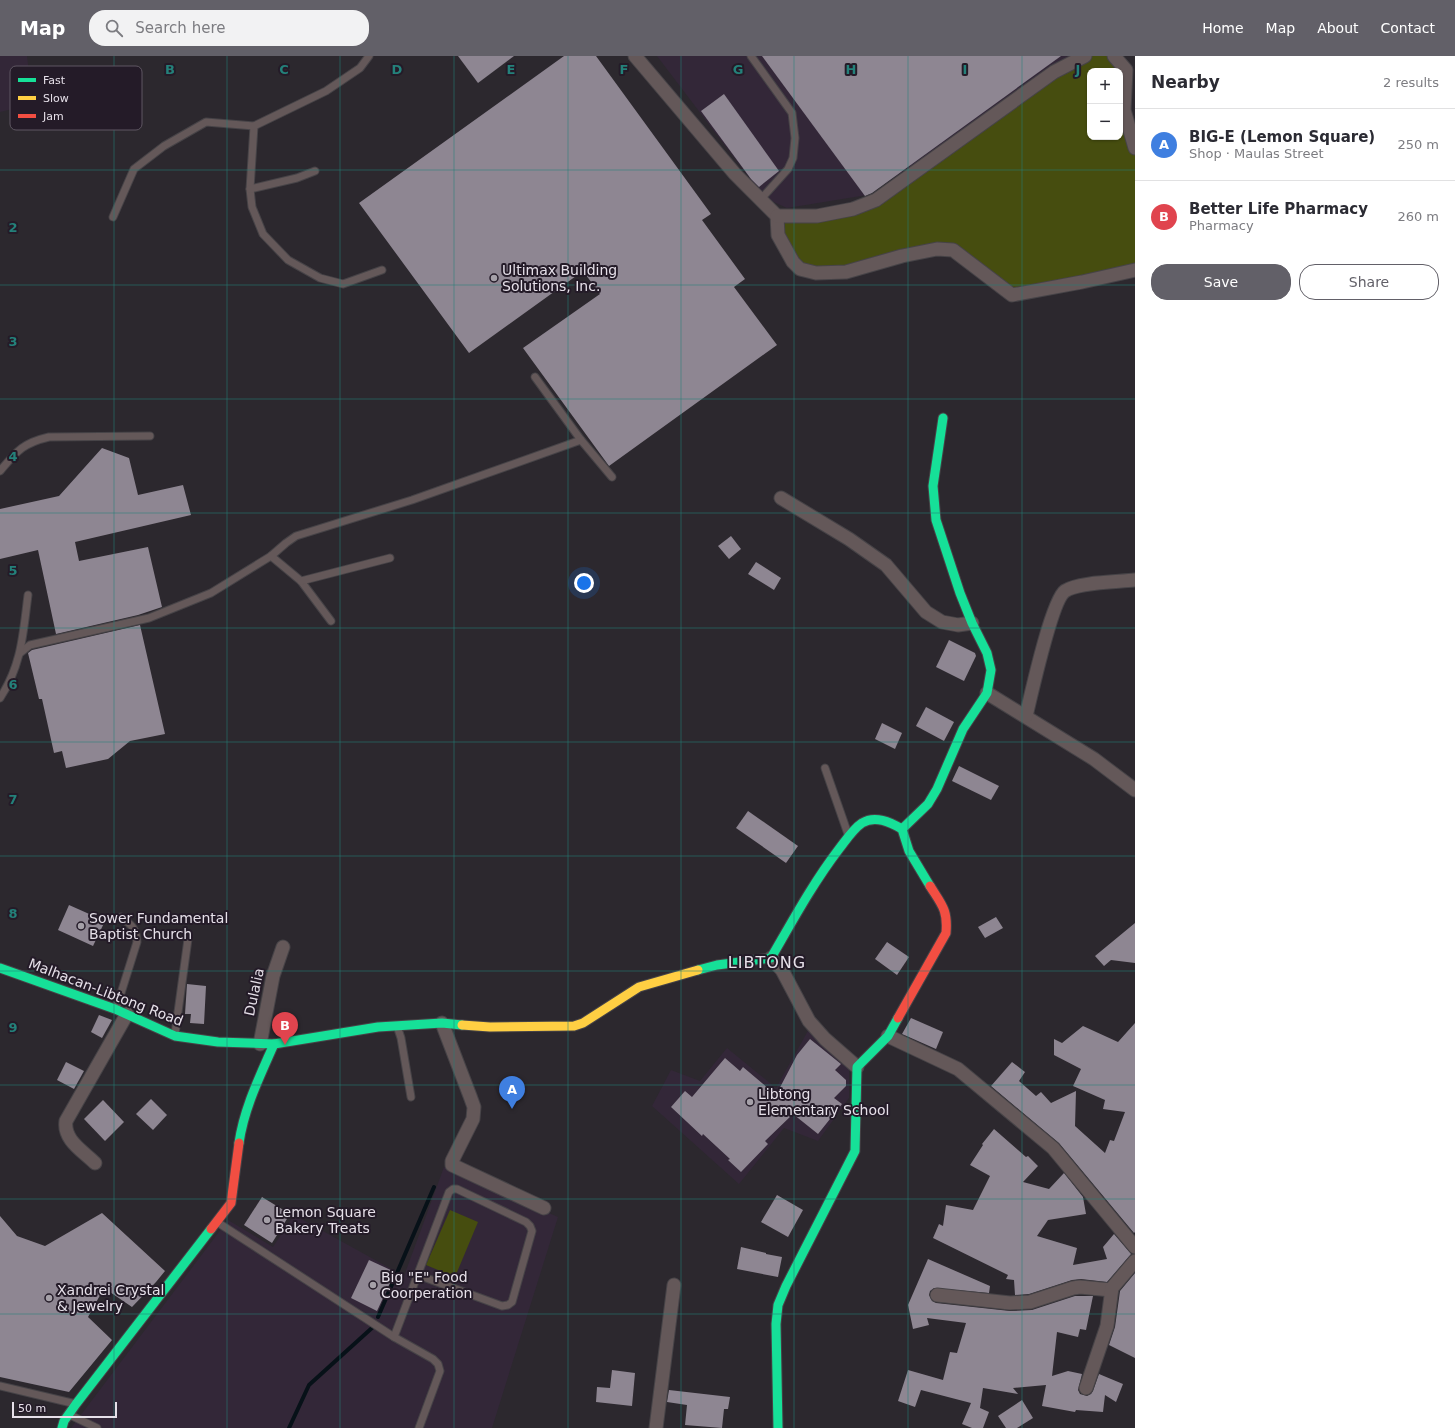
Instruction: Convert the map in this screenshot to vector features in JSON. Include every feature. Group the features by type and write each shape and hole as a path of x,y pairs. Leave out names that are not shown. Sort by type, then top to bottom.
{"street":[{"path":"635,56 735,174 777,216 778,235 793,262 800,269 816,273 846,272 902,256 937,249 953,250 1012,295 1082,282 1135,270"},
{"path":"777,216 817,216 853,209 876,200 1054,72 1085,56"},
{"path":"1114,56 1131,70 1124,110 1134,140"},
{"path":"902,829 928,804 937,789 963,729 987,693 991,670 987,653 972,623 960,593 936,520 933,486 943,418"},
{"path":"780,498 849,539 886,565 926,612 942,622 958,625 972,623"},
{"path":"1026,716 1051,620 1056,604 1065,591 1080,585 1135,580"},
{"path":"987,693 1094,759 1135,790"},
{"path":"778,1428 776,1324 778,1305 786,1286 855,1151 857,1067 888,1036 946,933 947,920 944,908 909,851 902,829 890,822 878,819 862,823 849,836 820,874 771,958 782,970 809,1021 825,1039 857,1067"},
{"name":"Dulalia","path":"260,1044 272,976 283,947"},
{"name":"Malhacan-Libtong Road","path":"0,968 121,1012 175,1036 218,1042 274,1044 378,1027 442,1023 490,1026 574,1026 583,1023 639,987 717,965 771,958"},
{"path":"95,1163 68,1137 65,1128 66,1121 121,1012"},
{"path":"442,1023 474,1107 473,1119 452,1161 452,1166 544,1208"},
{"path":"888,1036 958,1070 1053,1148 1135,1246"},
{"path":"62,1428 68,1414 231,1202 241,1130 252,1095 274,1044"},
{"path":"1086,1388 1107,1326 1111,1290 1135,1262"},
{"path":"656,1428 674,1285"},
{"path":"938,1295 1010,1303 1030,1302 1080,1287 1111,1290"}],"lane":[{"path":"113,217 134,169 164,146 206,122 254,126 326,92 360,68 369,56"},
{"path":"751,56 792,113 795,138 793,158 788,169 761,199"},
{"path":"254,126 250,189 252,207 263,234 288,260 320,278 343,284 382,270"},
{"path":"250,189 297,178 315,171"},
{"path":"535,377 581,440 612,476"},
{"path":"0,470 14,454 24,446 37,440 49,437 150,436"},
{"path":"20,653 30,645 149,618 211,593 271,556 296,536 412,500 581,440"},
{"path":"271,556 301,581 331,621"},
{"path":"301,581 390,558"},
{"path":"0,698 12,678 20,653 28,595"},
{"path":"825,768 849,836"},
{"path":"121,917 134,928 137,942 121,1012"},
{"path":"175,1036 188,939"},
{"path":"397,1026 401,1038 411,1096"},
{"path":"394,1337 449,1192 457,1189 526,1222 530,1226 532,1231 512,1302 508,1305 502,1306 418,1275"},
{"path":"217,1222 394,1337 433,1359 438,1364 440,1371 420,1428"},
{"path":"0,1386 76,1404"},
{"path":"68,1414 97,1428"}],"shaded area":[{"path":"0,56 27,56 28,66 10,66 10,110 0,112"},
{"path":"657,56 1070,56 1012,100 867,195 787,208 765,198"},
{"name":"Libtong Elementary School","path":"809,1029 849,1067 849,1098 818,1141 784,1128 739,1184 652,1106 671,1070 700,1081 727,1048 776,1088"},
{"path":"444,1167 558,1217 492,1428 71,1428 228,1220 273,1247 294,1215 404,1276"}],"green space":[{"path":"1085,56 1114,56 1126,70 1124,110 1135,148 1135,270 1012,295 953,250 846,272 793,262 777,216 853,209"},
{"path":"450,1210 478,1222 455,1277 426,1265"}],"building":[{"path":"458,56 514,56 478,83"},
{"path":"564,56 596,56 711,214 702,220 745,279 734,287 777,345 609,466 523,348 600,294 583,271 469,353 359,203"},
{"path":"762,56 1061,56 872,193 865,196"},
{"path":"724,94 779,171 759,187 751,179 701,111"},
{"path":"102,448 129,458 138,495 183,485 191,515 75,542 79,561 148,547 162,607 138,615 56,634 38,550 0,559 0,509 59,496"},
{"path":"731,536 741,549 729,559 718,546"},
{"path":"756,562 781,578 774,590 748,574"},
{"path":"140,625 165,734 130,741 108,759 66,768 62,751 54,753 42,699 39,699 28,653 32,650"},
{"path":"949,640 975,653 976,656 964,681 936,667"},
{"path":"926,707 954,722 944,741 916,726"},
{"path":"882,723 902,733 895,749 875,739"},
{"path":"959,766 999,786 991,800 952,781"},
{"path":"748,811 798,846 786,863 736,828"},
{"name":"Sower Fundamental Baptist Church","path":"69,905 105,921 93,946 58,930"},
{"path":"996,917 1003,928 985,938 978,927"},
{"path":"1135,923 1135,963 1111,960 1104,966 1095,956"},
{"path":"887,942 909,957 897,975 875,959"},
{"path":"187,984 206,986 204,1024 190,1023 191,1014 185,1014"},
{"path":"99,1015 112,1020 102,1038 91,1032"},
{"path":"911,1018 943,1032 936,1049 902,1034"},
{"path":"1135,1023 1134,1233 1059,1143 991,1086 1012,1062 1025,1072 1019,1081 1036,1096 1041,1092 1051,1103 1076,1091 1075,1126 1105,1153 1110,1140 1114,1141 1125,1112 1103,1109 1105,1100 1073,1086 1081,1069 1054,1055 1054,1039 1062,1043 1083,1026 1118,1042"},
{"name":"Libtong Elementary School","path":"810,1039 841,1064 835,1070 846,1080 846,1086 834,1098 842,1104 818,1134 793,1114 765,1141 768,1144 741,1172 728,1160 730,1159 703,1134 702,1136 671,1107 685,1091 692,1097 725,1058 740,1071 743,1067 776,1095 797,1055"},
{"path":"66,1062 84,1071 74,1089 57,1080"},
{"path":"151,1099 167,1115 153,1130 136,1114"},
{"path":"103,1100 124,1122 105,1141 84,1119"},
{"path":"994,1129 1026,1157 1028,1156 1038,1166 1023,1182 1049,1189 1064,1173 1083,1197 1086,1214 1048,1220 1037,1236 1077,1248 1073,1265 1107,1259 1103,1247 1114,1234 1131,1254 1107,1282 1081,1279 1072,1280 1029,1294 1015,1295 1014,1280 1006,1279 1008,1275 933,1238 939,1224 943,1226 946,1205 973,1210 990,1176 970,1165 983,1145 982,1144"},
{"path":"777,1195 803,1210 788,1237 761,1222"},
{"name":"Lemon Square Bakery Treats","path":"262,1197 290,1214 272,1243 244,1225"},
{"name":"Xandrei Crystal & Jewelry","path":"102,1213 165,1271 132,1307 104,1288 88,1317 112,1340 69,1392 0,1377 0,1216 17,1236 45,1246"},
{"path":"741,1247 782,1257 778,1277 737,1269"},
{"path":"928,1259 990,1286 989,1293 934,1288 930,1291 929,1295 932,1301 936,1303 1010,1311 1032,1310 1075,1296 1093,1296 1086,1330 1080,1329 1078,1337 1057,1332 1052,1376 1068,1371 1082,1374 1078,1390 1080,1394 1087,1396 1093,1391 1099,1374 1123,1384 1116,1402 1105,1395 1103,1412 1076,1410 1075,1412 1042,1406 1046,1385 1013,1388 1018,1394 983,1388 980,1408 989,1412 983,1428 972,1428 962,1424 971,1403 921,1390 915,1407 898,1401 908,1370 943,1380 950,1352 957,1353 966,1323 927,1318 929,1325 913,1329 908,1305"},
{"name":"Big \"E\" Food Coorperation","path":"369,1260 395,1272 377,1311 351,1298"},
{"path":"1135,1273 1135,1358 1109,1345 1115,1327 1120,1291"},
{"path":"612,1370 635,1373 632,1406 596,1402 597,1387 610,1388"},
{"path":"669,1390 730,1397 728,1409 724,1409 722,1428 685,1425 687,1405 667,1402"},
{"path":"1022,1400 1033,1418 1017,1428 1006,1428 998,1416"}],"waterway":[{"path":"378,1317 434,1187"},
{"path":"289,1428 309,1385 373,1327"}],"traffic: fast":[{"path":"902,829 928,804 937,789 963,729 987,693 991,670 987,653 972,623 960,593 936,520 933,486 943,418"},
{"path":"698,970 717,965 771,958 820,875 853,831 859,825 867,821 882,820 902,829 909,851 930,886"},
{"path":"0,968 115,1009 175,1036 218,1042 274,1044 378,1027 442,1023 462,1025"},
{"path":"778,1428 776,1324 778,1305 786,1286 855,1151 857,1067 888,1036 898,1018"},
{"path":"239,1143 241,1130 249,1105 274,1044"},
{"path":"62,1428 64,1421 76,1404 211,1229"}],"traffic: slow":[{"path":"462,1025 490,1027 574,1026 583,1023 639,987 698,970"}],"traffic: jam":[{"path":"898,1018 946,933 945,913 941,903 930,886"},
{"path":"211,1229 231,1203 239,1143"}],"place":[{"name":"Ultimax Building Solutions, Inc.","path":"494,278"},
{"name":"Sower Fundamental Baptist Church","path":"81,926"},
{"name":"Better Life Pharmacy","path":"285,1045"},
{"name":"Libtong Elementary School","path":"750,1102"},
{"name":"BIG-E (Lemon Square)","path":"512,1109"},
{"name":"Lemon Square Bakery Treats","path":"267,1220"},
{"name":"Big \"E\" Food Coorperation","path":"373,1285"},
{"name":"Xandrei Crystal & Jewelry","path":"49,1298"}],"district":[{"name":"LIBTONG","path":"767,962"}]}
